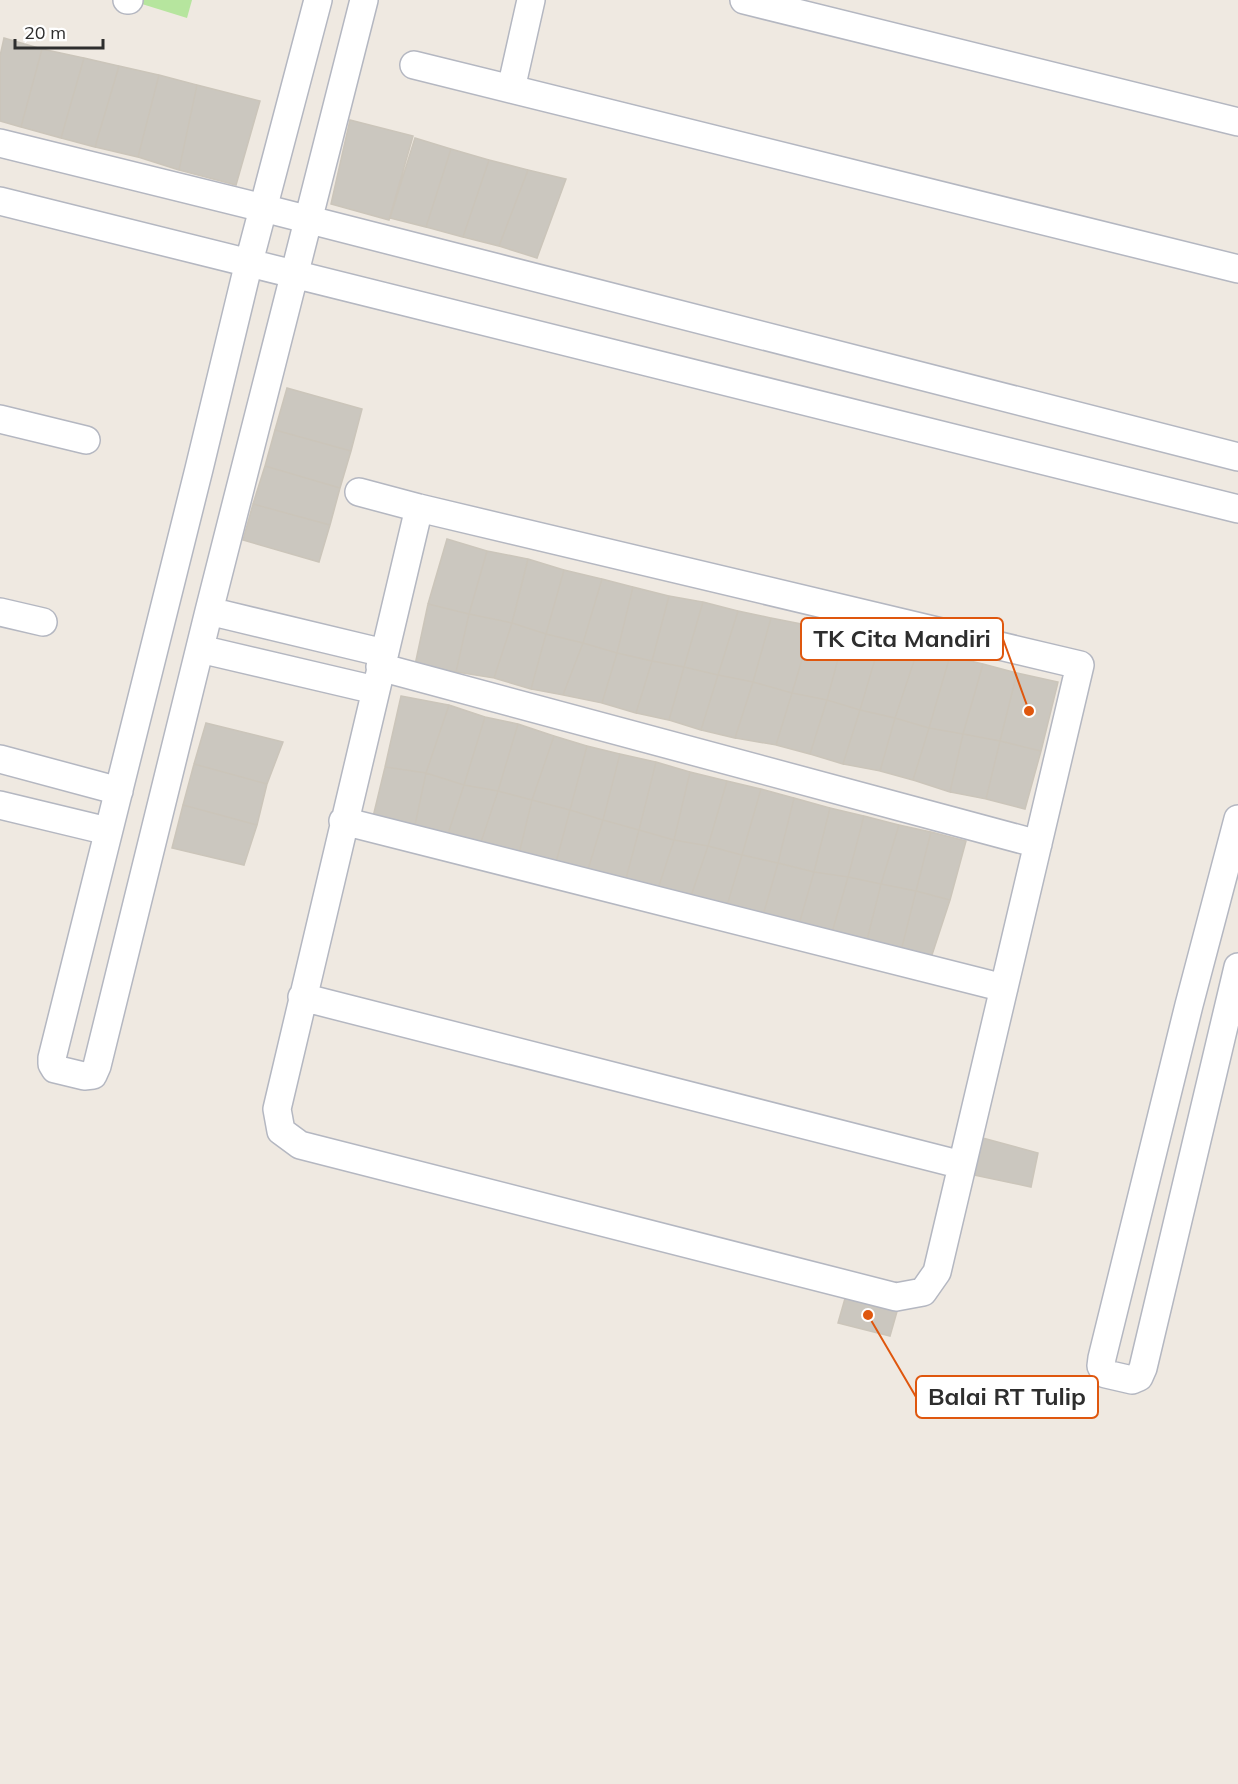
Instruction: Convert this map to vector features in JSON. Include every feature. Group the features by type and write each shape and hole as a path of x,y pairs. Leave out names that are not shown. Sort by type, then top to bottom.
{"street":[{"path":"318,0 249,262 52,1058 55,1069 84,1076 93,1075 97,1066 209,611 364,0"},
{"path":"511,89 531,0"},
{"path":"744,0 1238,122"},
{"path":"414,65 1238,269"},
{"path":"0,143 1238,457"},
{"path":"0,201 1238,509"},
{"path":"0,419 87,440"},
{"path":"359,492 1080,664 937,1272 923,1292 896,1297 311,1148 300,1145 281,1131 277,1109 343,821 419,508"},
{"path":"209,611 380,670 1038,844"},
{"path":"0,612 43,622"},
{"path":"200,649 380,670"},
{"path":"142,699 185,708"},
{"path":"0,759 119,790"},
{"path":"0,805 108,831"},
{"path":"1238,819 1189,1005 1102,1358 1101,1366 1106,1374 1132,1380 1139,1377 1143,1368 1238,967"},
{"path":"343,821 1004,988"},
{"path":"302,997 962,1166"},
{"path":"1189,1005 1225,1015"}],"green space":[{"path":"129,0 192,0 187,18"}],"building":[{"path":"4,38 42,49 21,127 0,121 0,56"},
{"path":"42,49 84,58 61,138 21,127"},
{"path":"84,58 119,66 95,147 61,138"},
{"path":"119,66 159,75 138,157 95,147"},
{"path":"159,75 197,85 179,170 138,157"},
{"path":"197,85 260,101 236,185 179,170"},
{"path":"350,120 413,136 389,220 331,204"},
{"path":"415,138 451,149 426,227 390,218"},
{"path":"451,149 489,160 463,237 426,227"},
{"path":"489,160 528,170 499,246 463,237"},
{"path":"528,170 566,179 537,258 499,246"},
{"path":"287,388 362,409 351,451 275,430"},
{"path":"275,430 351,451 340,488 265,466"},
{"path":"265,466 340,488 330,525 253,504"},
{"path":"253,504 330,525 319,562 243,540"},
{"path":"447,539 487,551 469,614 428,604"},
{"path":"487,551 528,559 512,623 469,614"},
{"path":"528,559 564,570 546,634 512,623"},
{"path":"564,570 602,579 583,643 546,634"},
{"path":"602,579 633,587 617,653 583,643"},
{"path":"633,587 669,596 652,661 617,653"},
{"path":"669,596 703,602 684,667 652,661"},
{"path":"703,602 738,611 718,675 684,667"},
{"path":"428,604 469,614 456,672 415,665"},
{"path":"738,611 771,618 753,682 718,675"},
{"path":"469,614 512,623 494,678 456,672"},
{"path":"771,618 812,626 792,693 753,682"},
{"path":"512,623 546,634 531,689 494,678"},
{"path":"812,626 845,633 827,700 792,693"},
{"path":"845,633 880,642 860,710 827,700"},
{"path":"546,634 583,643 563,695 531,689"},
{"path":"880,642 918,649 895,718 860,710"},
{"path":"583,643 617,653 602,703 563,695"},
{"path":"918,649 950,656 929,728 895,718"},
{"path":"617,653 652,661 636,713 602,703"},
{"path":"950,656 983,664 963,734 929,728"},
{"path":"652,661 684,667 669,720 636,713"},
{"path":"983,664 1017,673 1000,741 963,734"},
{"path":"684,667 718,675 701,730 669,720"},
{"path":"1017,673 1058,682 1041,751 1000,741"},
{"path":"718,675 753,682 735,738 701,730"},
{"path":"753,682 792,693 776,745 735,738"},
{"path":"792,693 827,700 810,754 776,745"},
{"path":"401,696 449,705 426,773 385,767"},
{"path":"827,700 860,710 843,764 810,754"},
{"path":"449,705 485,717 464,785 426,773"},
{"path":"860,710 895,718 880,771 843,764"},
{"path":"485,717 518,724 498,791 464,785"},
{"path":"895,718 929,728 913,780 880,771"},
{"path":"206,723 283,742 267,784 194,764"},
{"path":"518,724 554,736 532,800 498,791"},
{"path":"929,728 963,734 950,792 913,780"},
{"path":"963,734 1000,741 986,799 950,792"},
{"path":"554,736 587,746 570,810 532,800"},
{"path":"1000,741 1041,751 1025,809 986,799"},
{"path":"587,746 620,754 603,820 570,810"},
{"path":"620,754 656,762 639,830 603,820"},
{"path":"656,762 690,772 674,840 639,830"},
{"path":"194,764 267,784 257,825 183,805"},
{"path":"385,767 426,773 414,830 372,821"},
{"path":"690,772 727,781 708,846 674,840"},
{"path":"426,773 464,785 446,840 414,830"},
{"path":"727,781 761,789 742,855 708,846"},
{"path":"464,785 498,791 480,845 446,840"},
{"path":"761,789 794,798 778,863 742,855"},
{"path":"498,791 532,800 518,858 480,845"},
{"path":"794,798 830,808 814,872 778,863"},
{"path":"532,800 570,810 555,866 518,858"},
{"path":"183,805 257,825 244,865 172,848"},
{"path":"830,808 864,816 848,877 814,872"},
{"path":"570,810 603,820 587,873 555,866"},
{"path":"864,816 899,825 881,884 848,877"},
{"path":"603,820 639,830 625,882 587,873"},
{"path":"899,825 931,832 916,891 881,884"},
{"path":"639,830 674,840 657,892 625,882"},
{"path":"931,832 966,841 950,900 916,891"},
{"path":"674,840 708,846 690,899 657,892"},
{"path":"708,846 742,855 726,909 690,899"},
{"path":"742,855 778,863 762,919 726,909"},
{"path":"778,863 814,872 798,928 762,919"},
{"path":"814,872 848,877 831,936 798,928"},
{"path":"848,877 881,884 866,944 831,936"},
{"path":"881,884 916,891 900,955 866,944"},
{"path":"916,891 950,900 930,961 900,955"},
{"path":"979,1137 1038,1153 1031,1187 969,1174"},
{"path":"846,1295 898,1308 890,1336 838,1323"}],"place":[{"name":"TK Cita Mandiri","path":"1029,711"},
{"name":"Balai RT Tulip","path":"868,1315"}]}
